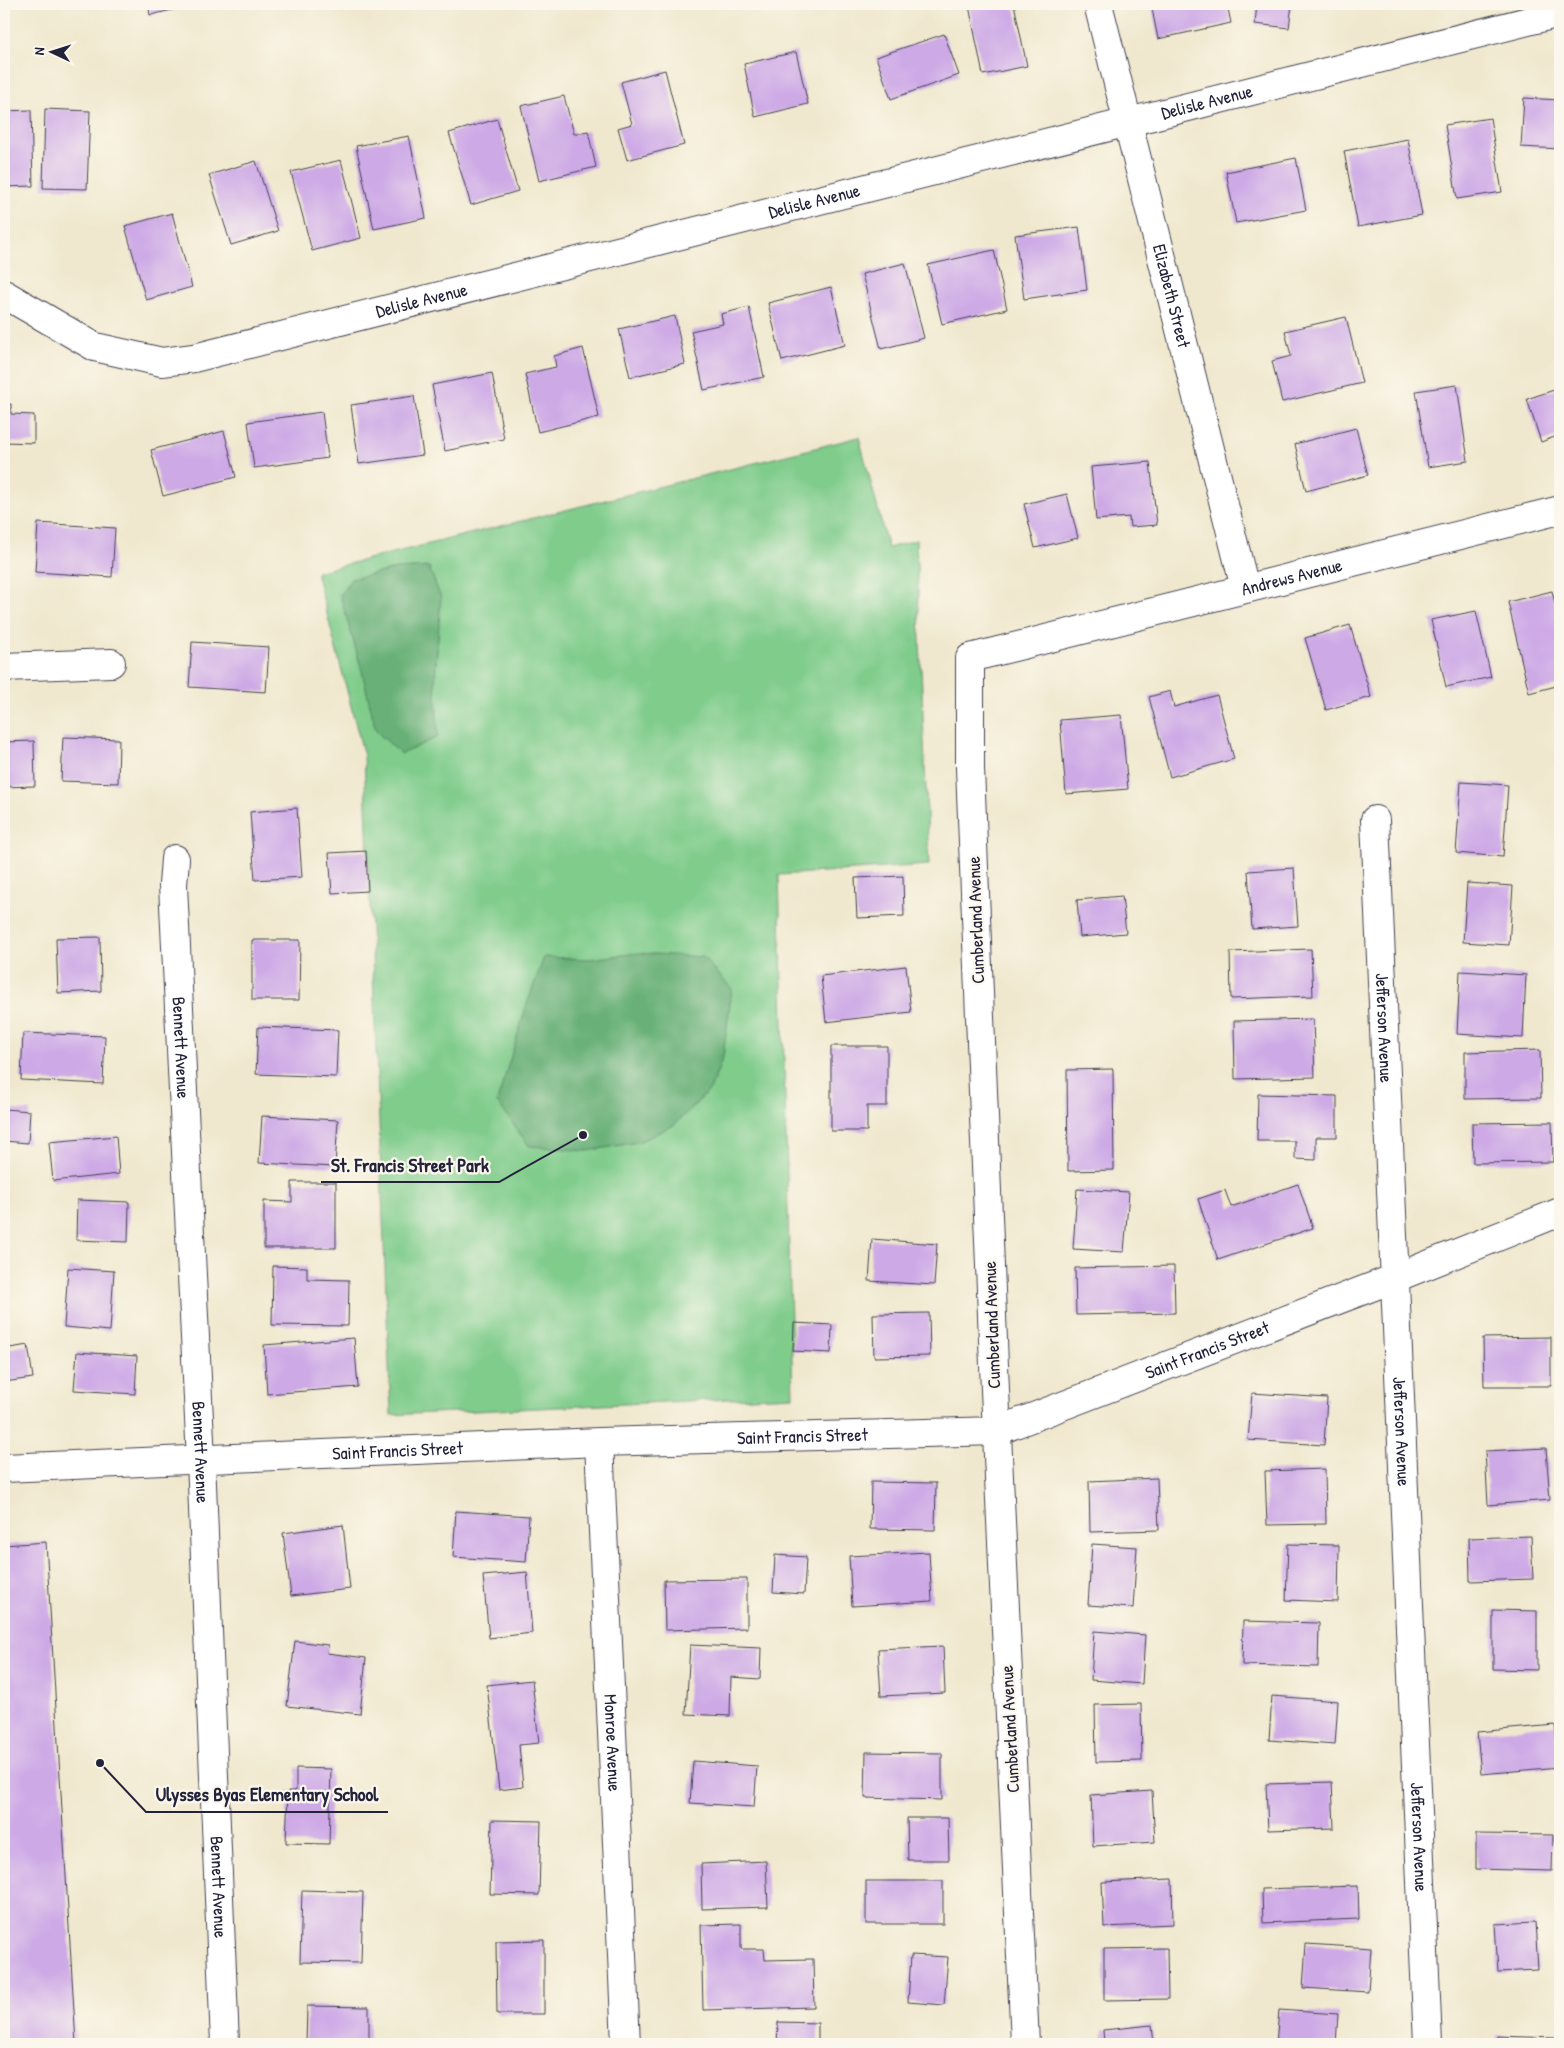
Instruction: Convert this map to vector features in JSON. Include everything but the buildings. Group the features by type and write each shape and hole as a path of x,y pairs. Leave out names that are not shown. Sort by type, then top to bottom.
{"street":[{"name":"Elizabeth Street","path":"1098,4 1245,588"},
{"name":"Delisle Avenue","path":"4,294 95,347 162,362 194,358 1560,13"},
{"name":"Andrews Avenue","path":"1022,645 1560,510"},
{"name":"Cumberland Avenue","path":"1022,645 970,658 970,768 997,1431 1025,2044"},
{"path":"4,667 111,663"},
{"name":"Jefferson Avenue","path":"1375,820 1428,2044"},
{"name":"Bennett Avenue","path":"175,859 174,895 201,1460 225,2044"},
{"name":"Saint Francis Street","path":"4,1468 600,1442 997,1431 1396,1278 1560,1212"},
{"name":"Monroe Avenue","path":"600,1442 626,2044"}],"green space":[{"path":"859,437 888,548 916,540 929,865 779,875 793,1396 391,1415 364,756 316,572"},
{"path":"429,567 441,598 435,678 438,737 401,754 376,731 362,671 340,595 351,579 396,569"},
{"path":"638,953 703,957 732,989 723,1057 710,1090 674,1125 639,1142 587,1151 529,1146 497,1102 527,1004 544,957 589,959"}],"place":[{"name":"St. Francis Street Park","path":"583,1135"},
{"name":"Ulysses Byas Elementary School","path":"100,1763"}]}
